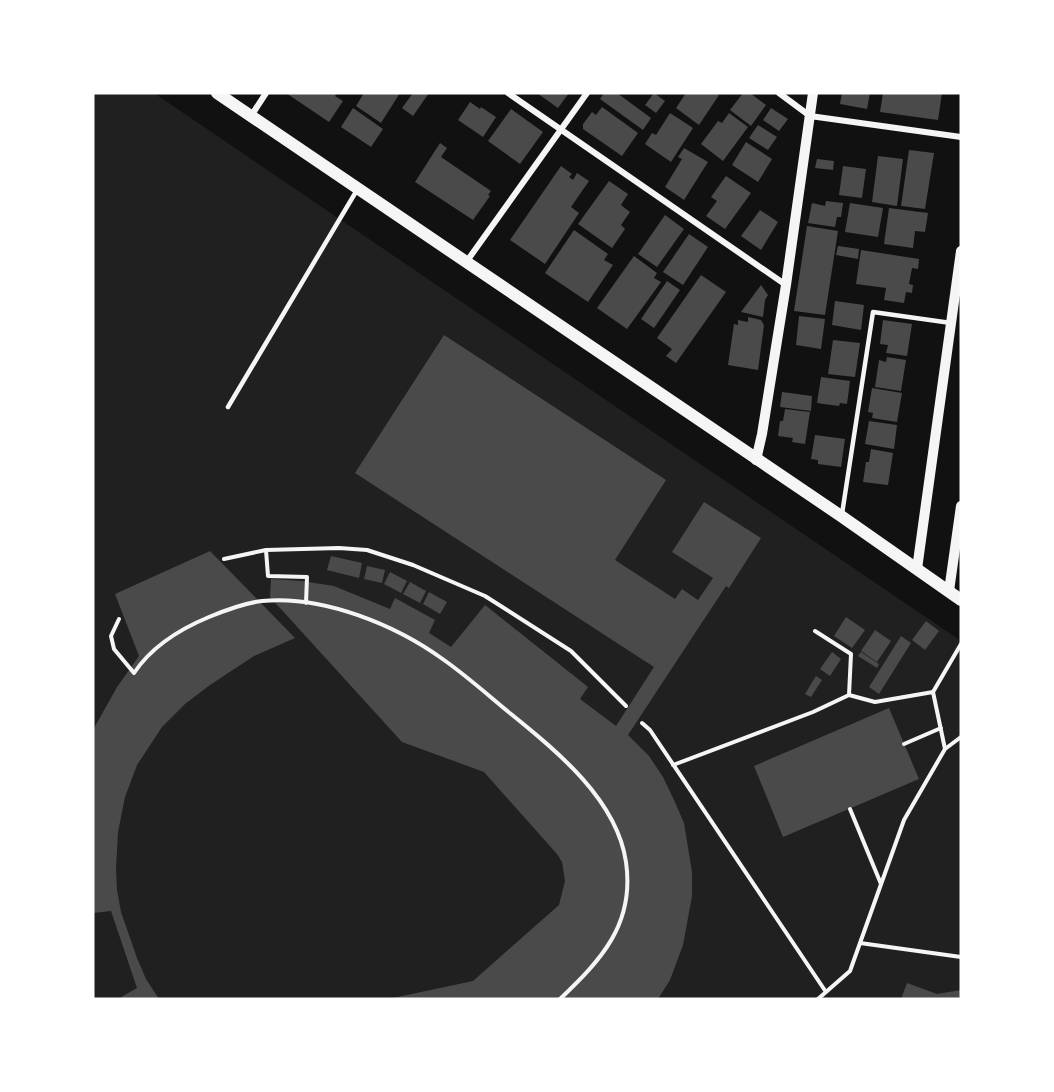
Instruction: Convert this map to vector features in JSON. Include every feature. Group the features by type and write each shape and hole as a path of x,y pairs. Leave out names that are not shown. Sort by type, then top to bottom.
{"main road":[{"path":"217,93 842,516 961,600"}],"street":[{"path":"250,116 266,93"},
{"path":"508,93 786,285"},
{"path":"467,261 587,93"},
{"path":"779,93 810,116 961,138"},
{"path":"756,459 786,285 813,93"},
{"path":"917,569 961,251"},
{"path":"949,591 961,506"}],"lane":[{"path":"228,407 358,188"},
{"path":"842,516 873,312 951,323"}],"path":[{"path":"224,559 266,550 339,548 367,550 413,566 485,596 571,651 626,706"},
{"path":"266,550 268,576 307,577 306,603"},
{"path":"119,619 111,636 114,649 134,673 146,656 170,638 194,623 230,608 273,600 306,603 350,613 383,624 444,659 557,752 604,808 622,845 627,877 623,909 614,936 606,950 584,976 560,999"},
{"path":"815,631 851,654 849,696"},
{"path":"945,749 933,692 961,644"},
{"path":"673,765 849,696 875,702 933,692"},
{"path":"642,723 650,730 826,992"},
{"path":"904,744 941,729"},
{"path":"818,999 850,971 904,820 945,749 961,736"},
{"path":"850,809 881,885"},
{"path":"860,944 961,957"}],"shaded area":[{"path":"93,93 154,93 961,641 961,999 93,999"}],"building":[{"path":"286,93 337,93 335,96 343,101 329,122"},
{"path":"364,93 400,93 381,123 356,106"},
{"path":"413,93 429,93 413,116 402,108"},
{"path":"537,93 569,93 558,108"},
{"path":"604,93 617,93 651,118 643,130 600,99"},
{"path":"654,93 665,101 656,113 645,105"},
{"path":"686,93 716,93 719,95 699,125 676,108"},
{"path":"743,93 750,93 766,105 751,126 730,110"},
{"path":"842,93 870,93 867,109 840,104"},
{"path":"883,93 942,93 938,120 880,112"},
{"path":"470,102 496,117 483,137 458,120"},
{"path":"602,107 638,133 622,156 583,129 583,124 592,112 596,115"},
{"path":"353,108 383,129 371,147 341,127"},
{"path":"771,108 788,119 779,131 763,120"},
{"path":"511,109 543,132 520,164 488,141"},
{"path":"670,113 693,128 671,162 645,144 652,133 656,135"},
{"path":"729,113 748,127 723,161 701,144 718,121 722,123"},
{"path":"758,125 777,137 768,150 749,138"},
{"path":"746,142 772,159 758,182 732,165"},
{"path":"440,143 447,148 441,157 491,191 473,220 415,182"},
{"path":"684,148 708,162 684,200 665,187 682,159 678,157"},
{"path":"909,150 934,153 925,209 901,206"},
{"path":"878,156 903,159 897,206 872,202"},
{"path":"817,159 834,161 833,170 815,168"},
{"path":"561,166 572,174 569,177 573,180 577,173 589,181 571,207 579,213 545,264 510,240"},
{"path":"843,166 866,169 862,198 839,195"},
{"path":"726,176 751,193 725,229 706,216 717,201 711,197"},
{"path":"609,181 628,194 621,205 630,212 621,225 625,229 612,248 578,224"},
{"path":"826,201 843,203 841,217 837,217 835,227 808,223 812,203 825,206"},
{"path":"850,203 883,208 878,237 845,232"},
{"path":"889,208 928,213 925,232 915,231 913,248 884,244"},
{"path":"760,210 778,222 761,250 741,236"},
{"path":"665,215 684,229 657,267 638,254"},
{"path":"807,226 838,231 825,315 794,311"},
{"path":"574,230 608,254 604,260 613,265 588,302 545,273"},
{"path":"689,234 708,247 683,285 663,272"},
{"path":"838,246 859,249 858,259 836,255"},
{"path":"861,250 919,259 918,269 912,268 909,284 913,285 912,293 906,292 904,303 884,300 886,288 856,284"},
{"path":"634,256 657,273 654,278 661,282 627,329 597,308"},
{"path":"701,275 726,292 676,363 666,356 672,349 657,338"},
{"path":"667,281 680,290 654,328 641,319"},
{"path":"761,285 768,295 765,300 763,317 741,312"},
{"path":"835,301 864,305 861,330 832,325"},
{"path":"799,316 825,319 821,349 796,345"},
{"path":"748,317 761,320 764,325 758,370 728,365 734,324 738,325 738,320 748,322"},
{"path":"883,320 912,324 907,356 886,353 888,345 880,344"},
{"path":"444,335 666,480 615,560 675,599 682,589 698,600 713,578 672,552 704,502 761,538 729,588 726,586 628,735 649,756 674,800 684,823 692,872 692,896 683,945 670,980 658,999 388,999 473,981 559,905 565,881 562,862 484,772 402,742 270,597 271,579 334,586 390,609 395,598 435,620 429,633 451,647 485,605 588,687 580,699 616,726 654,667 355,473"},
{"path":"833,340 860,343 855,377 828,374"},
{"path":"887,357 906,360 901,391 875,387 879,360 886,362"},
{"path":"821,377 850,381 847,404 840,403 839,406 817,403"},
{"path":"872,388 902,393 897,422 872,418 873,413 868,412"},
{"path":"782,392 812,396 811,411 780,407"},
{"path":"785,409 810,412 805,444 792,442 793,438 778,436 780,421 783,421"},
{"path":"869,421 897,425 894,449 865,444"},
{"path":"815,435 845,439 841,467 818,464 818,460 811,459"},
{"path":"871,449 893,453 888,485 863,482"},
{"path":"210,551 295,638 254,656 185,704 162,727 137,765 125,797 118,832 117,890 121,912 137,958 146,979 159,999 118,999 137,988 111,911 93,913 93,730 117,687 139,656 115,594"},
{"path":"331,556 362,563 359,578 327,570"},
{"path":"367,566 385,570 382,583 364,579"},
{"path":"390,572 407,581 401,593 384,584"},
{"path":"410,582 426,591 420,603 403,594"},
{"path":"429,592 447,602 440,614 423,604"},
{"path":"846,617 865,630 852,648 834,636"},
{"path":"926,621 939,631 925,650 912,640"},
{"path":"875,630 891,641 877,662 861,651"},
{"path":"901,636 911,643 879,694 869,687"},
{"path":"832,652 841,659 830,676 820,669"},
{"path":"861,652 879,664 877,668 858,656"},
{"path":"816,676 822,680 811,697 805,694"},
{"path":"889,708 919,779 783,837 754,766"},
{"path":"907,983 937,994 961,990 961,999 901,999"}]}
